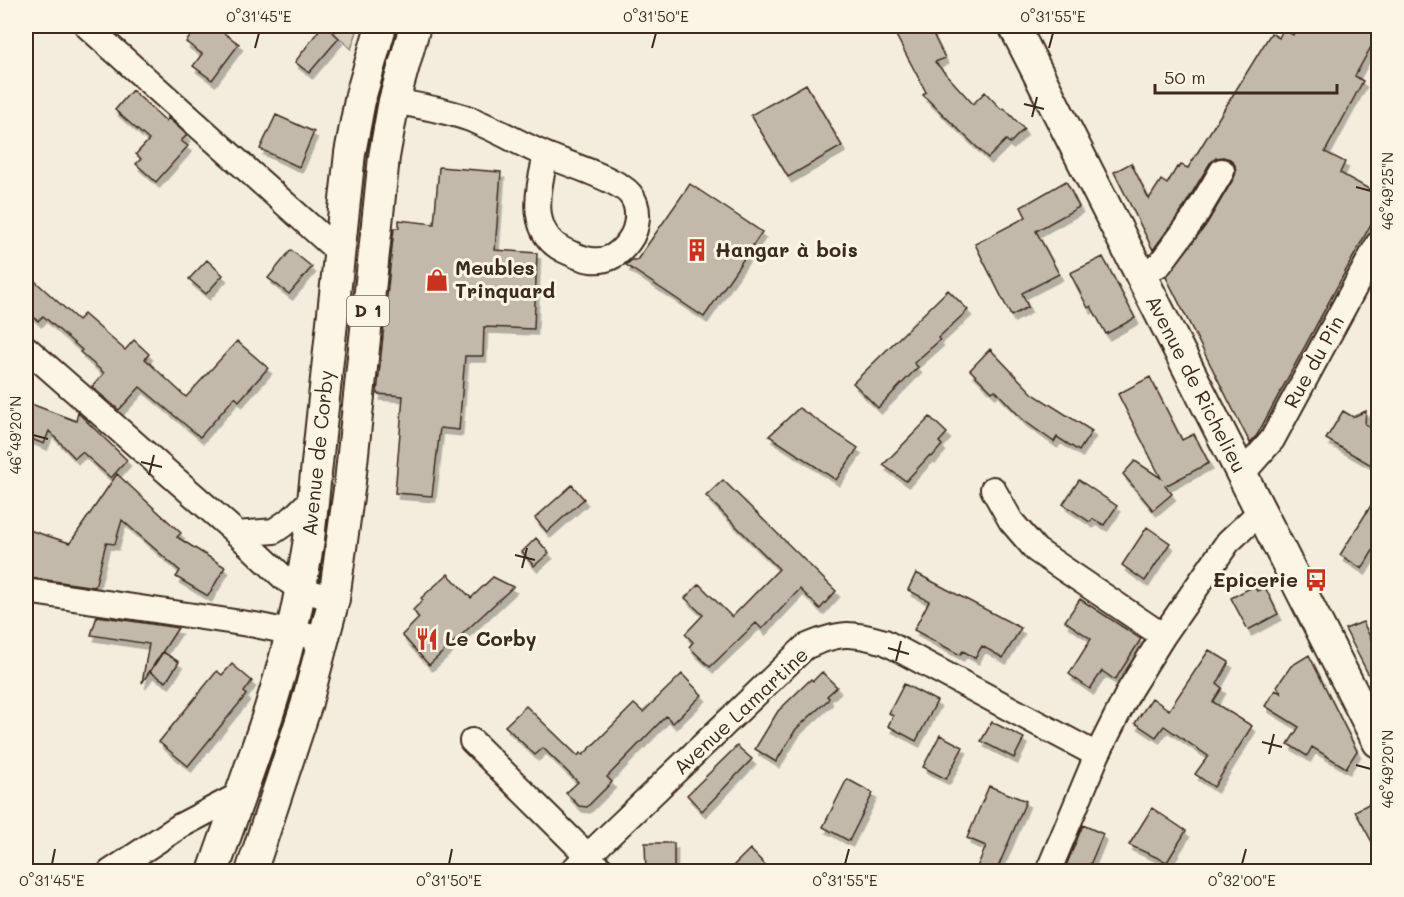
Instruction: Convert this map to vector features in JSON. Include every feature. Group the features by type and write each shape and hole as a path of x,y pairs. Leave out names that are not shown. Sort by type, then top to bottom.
{"main road":[{"name":"Avenue de Corby","path":"213,872 273,698 291,633 300,589 313,498 350,153 361,95 381,26"},
{"name":"Avenue de Corby","path":"251,872 306,706 334,598 350,482 384,157 394,101 416,26"},
{"name":"Avenue de Richelieu","path":"1014,26 1378,742"}],"street":[{"path":"87,26 340,253"},
{"path":"394,101 469,119 546,155 607,179 630,194 638,212 634,234 623,250 604,261 584,259 560,250 545,237 538,214 539,185 546,155"},
{"path":"1140,275 1160,264 1194,218 1222,171"},
{"name":"Rue du Pin","path":"1242,474 1272,440 1378,244"},
{"path":"26,348 284,578 300,589 334,598"},
{"path":"993,489 1011,521 1036,550 1163,636"},
{"path":"237,534 274,531 293,518 313,498"},
{"path":"1047,872 1096,755 1131,689 1163,636 1228,542 1261,511"},
{"path":"26,591 255,625 324,639"},
{"name":"Avenue Lamartine","path":"587,866 806,647 830,636 859,634 885,642 1096,755"},
{"path":"472,741 587,866"},
{"path":"110,872 180,826 239,795"}],"shaded area":[{"path":"335,26 359,26 351,49 333,32"}],"building":[{"path":"198,26 214,26 239,44 212,80 193,66 202,54 186,42"},
{"path":"322,26 326,26 339,38 309,73 295,62"},
{"path":"891,26 929,26 945,58 935,62 973,104 985,92 1024,129 1010,143 1006,140 988,158 923,95 926,92"},
{"path":"1297,26 1363,26 1378,34 1355,76 1363,81 1325,152 1345,162 1340,173 1378,194 1378,211 1257,435 1250,443 1166,277 1206,225 1234,178 1235,165 1230,159 1223,157 1216,158 1210,163 1182,210 1153,250 1114,172 1131,163 1149,199 1161,180 1167,184 1177,167 1181,165 1188,168 1271,33 1279,38 1283,29 1293,35"},
{"path":"806,84 842,146 788,177 751,115"},
{"path":"132,90 166,121 168,118 187,135 181,141 188,146 156,182 136,164 141,159 136,154 149,140 115,110"},
{"path":"276,115 314,132 299,167 260,149"},
{"path":"439,167 501,172 495,250 537,253 534,329 484,327 483,356 465,356 459,430 440,428 432,496 395,493 403,396 377,394 394,228 399,228 399,220 434,224"},
{"path":"1066,181 1079,207 1036,231 1059,274 1022,293 1028,307 1011,316 975,244 1026,217 1021,207"},
{"name":"Hangar à bois","path":"690,184 762,232 704,317 626,265 632,260 637,260"},
{"path":"291,250 312,267 289,294 268,278"},
{"path":"1103,257 1135,318 1106,334 1091,306 1088,308 1070,273"},
{"path":"207,260 223,275 206,294 189,279"},
{"path":"26,273 78,320 84,314 125,350 134,340 149,354 145,359 186,397 237,341 268,368 239,401 235,397 200,437 140,387 119,410 92,387 104,373 43,316 38,321 26,310"},
{"path":"948,290 968,310 914,363 918,367 878,408 853,383"},
{"path":"990,349 1033,394 1092,431 1079,451 1057,437 1054,442 1023,420 995,390 992,392 970,370"},
{"path":"1150,377 1182,440 1194,434 1209,463 1165,486 1172,494 1153,510 1123,474 1135,461 1161,478 1118,394"},
{"path":"26,402 76,421 78,413 127,460 111,478 82,452 75,458 49,431 44,444 26,437"},
{"path":"799,408 858,448 836,480 769,436"},
{"path":"1343,411 1353,417 1366,411 1365,424 1378,432 1378,469 1326,439"},
{"path":"930,417 947,433 939,442 942,445 932,457 929,456 906,481 883,465"},
{"path":"117,474 181,533 177,537 225,567 208,596 176,577 180,571 122,520 115,544 106,543 95,587 26,577 26,529 70,543"},
{"path":"723,480 836,591 820,609 800,589 762,629 756,623 710,667 689,647 693,642 685,634 703,615 685,598 699,584 732,617 779,569 706,496"},
{"path":"1079,480 1117,506 1104,525 1093,519 1090,522 1063,504"},
{"path":"572,485 584,499 547,532 535,518"},
{"path":"1378,494 1378,542 1362,569 1340,555"},
{"path":"1147,527 1170,543 1145,581 1122,565"},
{"path":"536,538 549,553 534,566 522,552"},
{"path":"916,573 1021,628 1003,658 982,646 975,658 963,651 960,655 914,630 929,601 908,590"},
{"path":"448,574 471,598 493,577 513,587 429,665 402,635 419,618 413,610 423,600 421,598"},
{"path":"1254,586 1257,591 1265,587 1278,614 1248,630 1231,598"},
{"path":"1080,599 1141,639 1115,680 1102,671 1090,689 1069,674 1091,639 1065,621"},
{"path":"97,616 178,628 142,683 149,644 91,635"},
{"path":"1363,622 1378,654 1378,693 1345,629"},
{"path":"1209,650 1229,662 1217,684 1222,688 1213,702 1252,726 1214,787 1195,774 1208,756 1164,726 1156,737 1135,723 1152,698 1169,710"},
{"path":"163,652 179,662 166,682 150,672"},
{"path":"1309,655 1357,751 1346,768 1312,747 1307,756 1288,744 1299,727 1265,706 1275,690 1281,693 1277,686 1291,666"},
{"path":"232,664 252,681 244,692 246,695 188,766 159,742 217,671 222,675"},
{"path":"822,672 837,687 827,696 828,700 796,729 776,762 755,749 778,711 811,679 813,681"},
{"path":"682,674 702,695 673,723 666,716 607,777 612,782 587,807 579,806 566,793 578,782 543,748 535,755 505,726 526,706 578,756 580,753 583,755 634,704 643,712"},
{"path":"904,684 937,701 916,741 888,726 893,716 889,713"},
{"path":"992,722 1024,738 1014,758 981,741"},
{"path":"940,735 963,747 946,779 923,767"},
{"path":"737,746 752,759 702,811 687,795"},
{"path":"847,779 873,793 849,841 823,827"},
{"path":"989,786 1026,801 996,872 975,872 986,846 967,838"},
{"path":"1378,799 1378,853 1355,811"},
{"path":"1152,808 1186,831 1167,862 1129,845"},
{"path":"1083,825 1103,834 1087,872 1078,872 1066,866"},
{"path":"645,843 674,843 674,872 646,872"},
{"path":"750,849 772,872 727,872"}],"place":[{"name":"Hangar à bois","path":"697,250"},
{"name":"Meubles Trinquard","path":"437,280"},
{"name":"Epicerie","path":"1316,580"},
{"name":"Le Corby","path":"427,639"}]}
